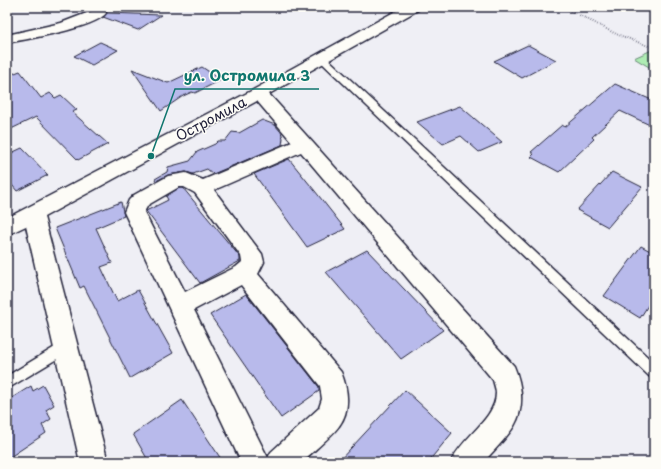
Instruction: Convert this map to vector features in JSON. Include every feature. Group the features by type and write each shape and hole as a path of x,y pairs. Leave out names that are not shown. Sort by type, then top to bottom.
{"street":[{"path":"7,39 92,17 99,14 99,9 97,7"},
{"name":"Остромила","path":"7,227 259,93 413,7"},
{"path":"259,93 505,375 509,394 504,417 465,462"},
{"path":"202,188 304,144"},
{"path":"180,306 244,273 250,268 253,262 251,254 202,188 186,180 175,181 141,200 136,205 134,212 256,462"},
{"path":"33,214 94,462"},
{"path":"244,273 332,381 335,399 330,416 281,462"}],"lane":[{"path":"322,58 654,372"},
{"path":"7,383 65,347"}],"path":[{"path":"564,7 616,34 654,48"}],"green space":[{"path":"654,49 654,70 634,58"}],"building":[{"path":"107,13 161,15 138,30 103,17"},
{"path":"100,42 118,50 92,65 74,56"},
{"path":"528,45 556,60 522,78 494,61"},
{"path":"202,67 221,80 195,93 192,92 183,96 161,111 132,69 168,83"},
{"path":"20,71 41,98 50,93 55,98 61,95 77,110 72,112 108,144 78,160 36,117 7,131 7,76"},
{"path":"615,84 654,101 654,127 620,111 592,137 594,139 559,172 531,157 534,154 531,152 562,125 565,127"},
{"path":"460,106 502,142 479,152 461,136 443,144 417,122"},
{"path":"262,120 275,125 281,132 283,138 282,145 213,174 207,169 193,174 186,172 168,175 156,181 155,179 167,172 168,167 190,161 197,152 215,144 218,141 225,141 232,132 239,133"},
{"path":"22,148 48,175 17,191 7,179 7,155"},
{"path":"289,159 345,229 307,247 254,174"},
{"path":"612,172 642,187 608,227 577,210"},
{"path":"179,188 183,188 240,257 240,261 200,283 146,211 168,200 166,196"},
{"path":"121,202 124,216 96,228 112,263 101,267 117,301 138,290 173,353 130,378 84,286 80,288 55,228"},
{"path":"641,246 654,253 654,296 640,318 604,296"},
{"path":"367,250 443,330 401,359 326,272"},
{"path":"246,294 319,387 319,391 281,418 210,315"},
{"path":"43,385 54,405 46,410 51,419 42,425 46,433 7,459 7,401 31,386 33,391"},
{"path":"405,390 452,433 428,462 338,462"},
{"path":"182,400 223,462 149,462 133,434"}],"place":[{"name":"ул. Остромила 3","path":"151,156"}]}
